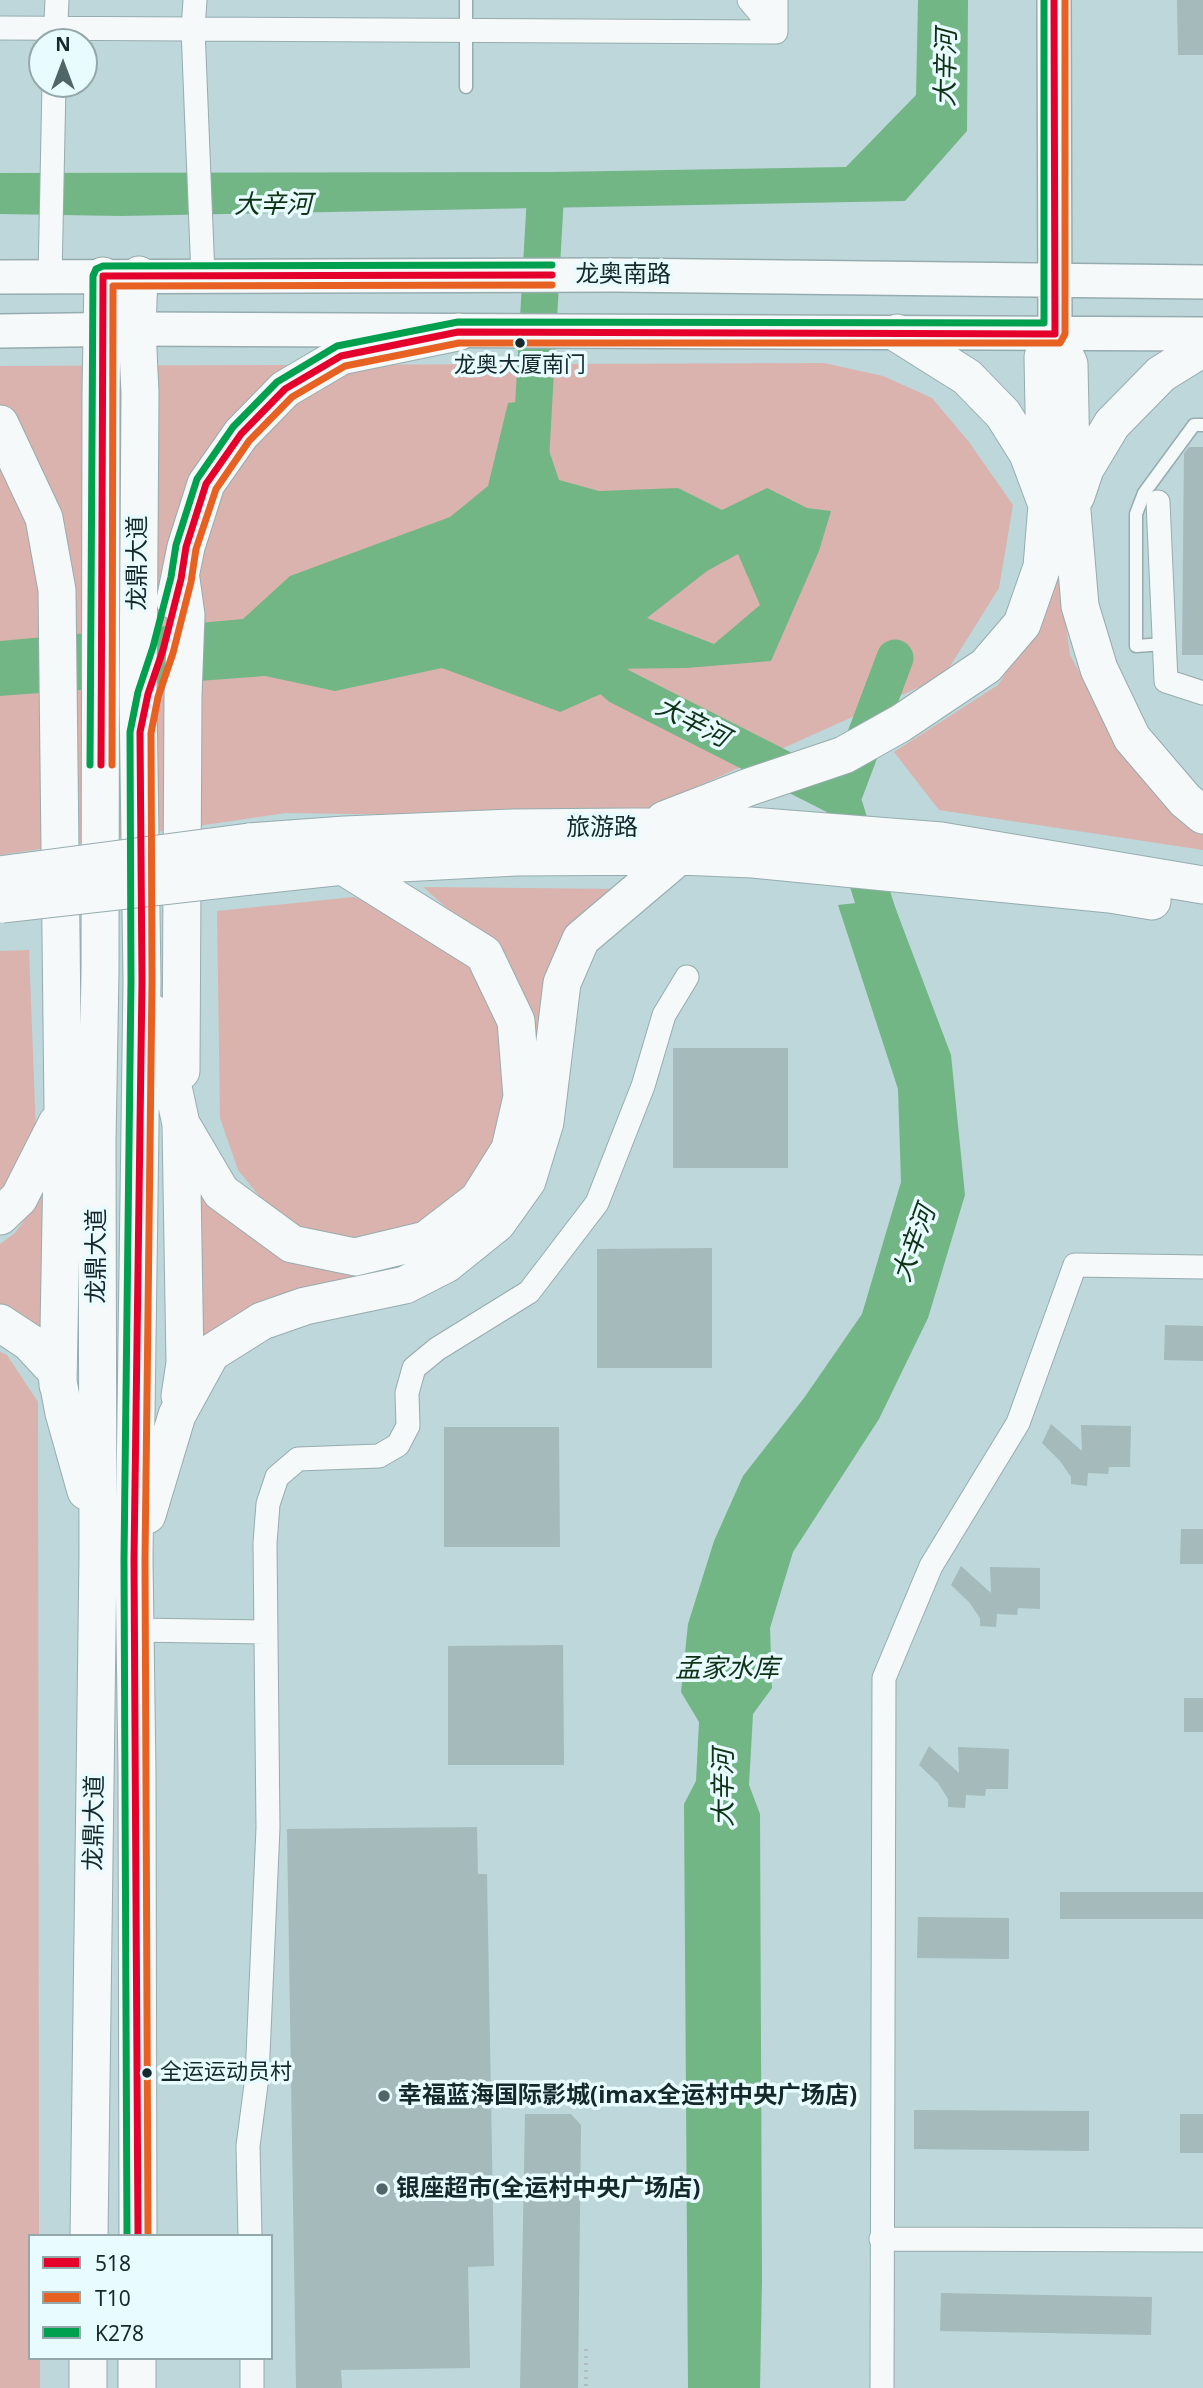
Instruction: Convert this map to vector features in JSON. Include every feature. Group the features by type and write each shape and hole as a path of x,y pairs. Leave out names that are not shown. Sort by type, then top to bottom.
{"main road":[{"path":"1054,0 1055,334 1042,357 1059,508 1080,606 1099,669 1132,738 1185,800 1203,815"},
{"name":"龙鼎大道","path":"121,275 119,330 87,715 100,972 97,1142 116,1557 135,1630 138,2234"},
{"name":"龙奥南路","path":"0,277 616,275 1203,282"},
{"name":"龙鼎大道","path":"119,330 140,393 165,617"},
{"path":"0,331 1203,334"},
{"path":"177,1415 185,1363 181,1124 153,705 165,617 181,579 186,547 206,484 241,433 285,389 341,356 459,332"},
{"path":"897,334 967,377 1003,414 1059,508"},
{"path":"642,828 749,787 844,755 901,723 986,666 1022,624 1059,508 1112,424 1161,374 1203,348"},
{"path":"0,424 44,517 64,627 87,715 63,1108 58,1385"},
{"name":"龙鼎大道","path":"89,2234 153,705"},
{"name":"旅游路","path":"1,895 249,859 345,835 512,828 642,828 751,842 970,881 1110,894 1203,910"},
{"name":"旅游路","path":"249,859 343,866 516,856 679,856 751,842 941,841 1203,885"},
{"path":"116,1557 177,1415 211,1353 262,1321 305,1306 405,1284 446,1264 497,1223 527,1181 545,1122 562,983 581,939 679,856"},
{"path":"142,981 167,1059 181,1124 221,1192 292,1244 355,1257 426,1240 478,1199 510,1149 522,1097 516,1021 484,954 343,866"},
{"path":"0,1216 19,1198 50,1140 63,1108 100,972"},
{"path":"0,1323 29,1342 56,1370 86,1491 116,1557"},
{"path":"88,2360 88,2388"},
{"path":"137,2360 137,2388"}],"street":[{"path":"55,28 57,0"},
{"path":"195,0 193,29 203,276"},
{"path":"749,0 776,32"},
{"path":"776,0 776,32"},
{"path":"0,28 28,32"},
{"path":"98,33 193,29 776,32"},
{"path":"50,277 54,98"},
{"path":"1158,502 1166,681 1203,693"},
{"path":"250,2234 248,2146 257,2077 268,1828 265,1542 268,1504 277,1477 298,1459 379,1456 398,1446 408,1426 407,1393 414,1368 437,1349 529,1292 597,1203 643,1086 664,1015 687,977"},
{"path":"882,2388 884,1678 931,1566 1018,1423 1075,1265 1203,1267"},
{"path":"135,1630 265,1632"},
{"path":"881,2239 1203,2240"},
{"path":"252,2360 252,2388"}],"lane":[{"path":"466,0 466,86"},
{"path":"1164,644 1136,646 1136,514 1144,493 1194,425 1203,425"}],"path":[{"path":"586,2349 586,2388"}],"shaded area":[{"path":"824,363 883,376 932,398 969,442 1013,505 999,588 944,676 627,818 286,813 0,855 0,366"},
{"path":"1056,552 1070,655 1101,712 1148,787 1203,832 1203,850 939,810 894,752 998,685 1042,618"},
{"path":"423,887 624,889 575,931 554,976 536,1117 527,1161 494,1217 441,1259 403,1275 334,1289 231,1317 201,1348 196,1179 251,1237 278,1252 312,1263 350,1267 405,1263 444,1246 485,1211 522,1147 533,1066 525,1014 506,969 484,941"},
{"path":"354,897 426,930 474,967 499,1017 507,1087 497,1144 469,1187 418,1229 351,1241 313,1235 274,1214 238,1170 220,1118 217,911"},
{"path":"29,950 37,1159 0,1204 0,951"},
{"path":"51,1182 50,1345 0,1311 0,1244 15,1233"},
{"path":"0,1352 7,1355 38,1402 39,2234 28,2234 28,2360 40,2360 40,2388 0,2388"}],"water":[{"path":"918,0 968,0 967,131 905,201 121,216 0,214 0,173 552,172 846,167 916,95"},
{"path":"532,400 559,480 599,491 678,488 722,510 767,488 807,508 831,511 819,551 771,661 686,668 601,669 579,651 619,686 560,712 442,668 335,691 265,676 0,696 0,641 243,619 290,576 450,517 488,486 508,403","holes":["738,554 760,605 714,644 647,618 707,571"]},
{"name":"孟家水库","path":"892,899 951,1055 965,1195 928,1318 879,1419 793,1552 770,1628 772,1688 753,1714 749,1785 760,1814 760,2388 688,2388 684,1804 696,1781 699,1722 681,1692 688,1624 714,1541 743,1476 804,1398 862,1314 901,1182 898,1089 838,905"}],"building":[{"path":"1177,0 1203,0 1203,55 1178,55"},
{"path":"1189,447 1203,447 1203,655 1182,655 1184,453"},
{"path":"673,1048 788,1048 788,1168 673,1168"},
{"path":"712,1248 712,1368 597,1368 597,1249"},
{"path":"1165,1325 1203,1326 1203,1361 1164,1360"},
{"path":"1051,1424 1082,1451 1081,1425 1131,1426 1130,1467 1109,1467 1108,1474 1088,1473 1087,1486 1071,1484 1071,1477 1060,1461 1042,1443"},
{"path":"444,1427 559,1427 560,1547 444,1547"},
{"path":"1181,1529 1203,1529 1203,1564 1180,1564"},
{"path":"961,1566 991,1593 990,1567 1040,1568 1040,1609 1018,1608 1017,1615 997,1614 996,1627 980,1626 980,1618 969,1602 951,1585"},
{"path":"563,1645 564,1765 448,1765 448,1646"},
{"path":"1184,1698 1203,1698 1203,1732 1184,1732"},
{"path":"929,1746 959,1773 958,1747 1009,1749 1008,1789 986,1789 985,1796 966,1795 965,1808 948,1807 948,1799 938,1783 919,1765"},
{"path":"477,1827 478,1874 487,1874 494,2266 468,2267 470,2368 341,2370 342,2388 296,2388 287,1829"},
{"path":"1060,1892 1203,1892 1203,1919 1060,1919"},
{"path":"918,1917 1009,1918 1009,1959 917,1958"},
{"path":"914,2110 1089,2111 1089,2151 914,2149"},
{"path":"525,2114 571,2114 581,2125 578,2388 520,2388"},
{"path":"1180,2114 1203,2114 1203,2153 1180,2153"},
{"path":"941,2293 1152,2297 1151,2335 940,2331"}],"waterway":[{"name":"大辛河","path":"531,451 545,204"},
{"name":"大辛河","path":"544,619 619,686 842,799 889,950"},
{"path":"842,799 895,658"}],"transit line":[{"name":"K278","path":"127,2234 124,1559 131,981 130,732 138,692 171,577 176,545 197,479 233,427 277,382 337,346 458,322 1044,323 1044,0"},
{"name":"518","path":"138,2234 134,1559 142,981 140,732 148,694 163,650 181,579 186,547 206,484 241,434 285,389 341,356 458,332 1055,334 1054,0"},
{"name":"T10","path":"148,2234 145,1559 152,981 151,733 158,697 173,653 191,582 196,549 216,489 249,441 292,397 345,366 459,343 1060,343 1065,334 1065,0"},
{"name":"K278","path":"90,765 93,276 96,269 103,266 552,265"},
{"name":"518","path":"101,765 103,276 552,275"},
{"name":"T10","path":"112,765 113,286 552,285"}],"place":[{"name":"龙奥大厦南门","path":"520,343"},
{"name":"全运运动员村","path":"147,2073"},
{"name":"幸福蓝海国际影城(imax全运村中央广场店)","path":"384,2096"},
{"name":"银座超市(全运村中央广场店)","path":"382,2189"}]}
